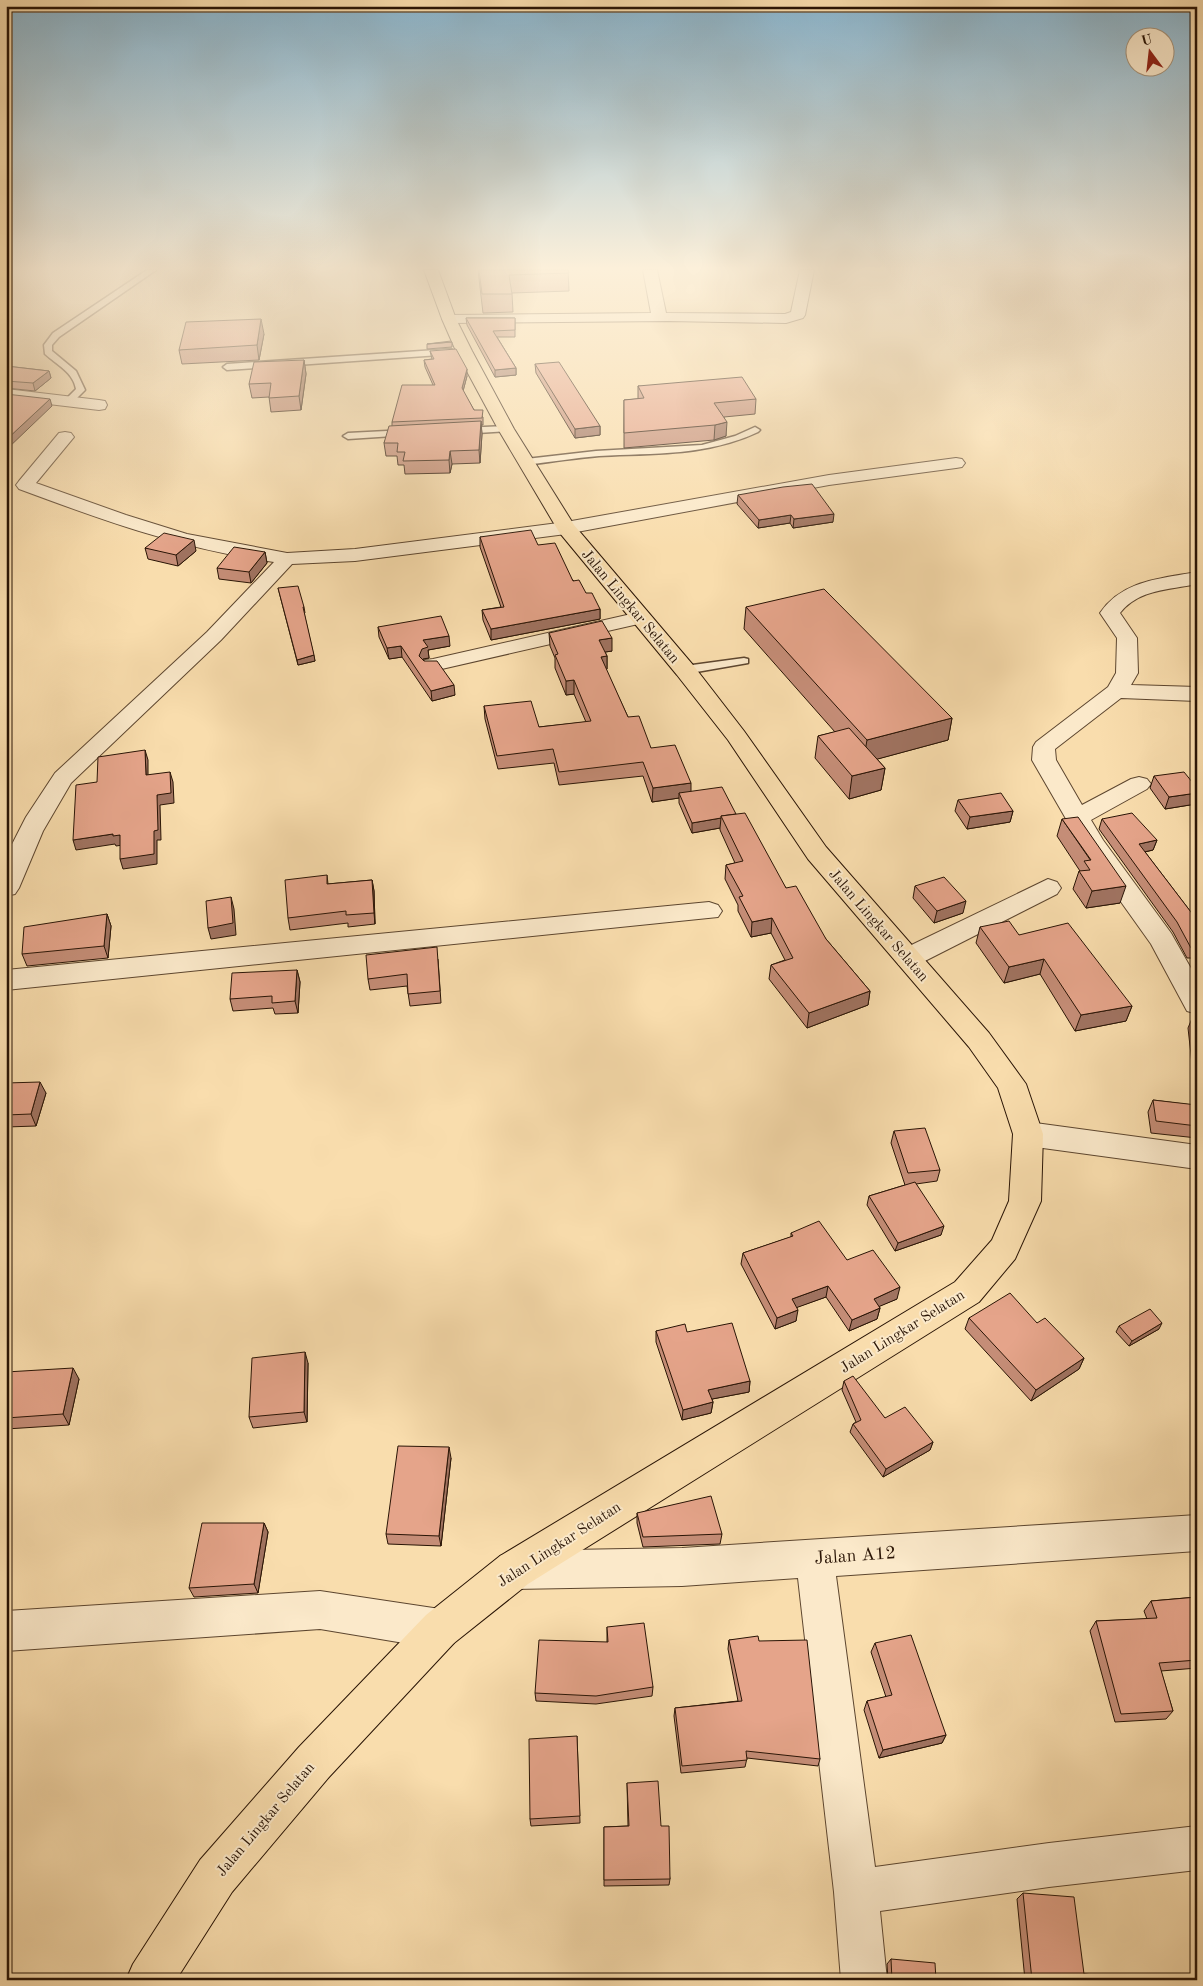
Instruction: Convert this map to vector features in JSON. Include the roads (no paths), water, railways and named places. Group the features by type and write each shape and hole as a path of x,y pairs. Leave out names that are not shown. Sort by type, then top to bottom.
{"highway":[{"name":"Jalan Lingkar Selatan","path":"148,1980 216,1876 314,1762 440,1629 514,1570 967,1292 1004,1249 1025,1201 1028,1134 1011,1084 979,1040 817,854 736,736 684,670 566,528 506,429 470,363"}],"street":[{"path":"6,394 99,405"},
{"path":"25,485 65,437"},
{"path":"6,479 162,534 207,546 285,559 355,555 566,528 829,480 956,463"},
{"path":"6,888 18,856 48,799 63,778 214,636 283,564 285,559"},
{"path":"1191,578 1136,590 1127,594 1113,609 1110,613 1127,638 1127,673 1116,691 1044,747 1044,760 1093,844 1162,940 1197,1004"},
{"path":"433,665 640,618"},
{"path":"1116,691 1197,694"},
{"path":"1078,817 1140,784"},
{"path":"908,958 1048,888"},
{"path":"6,980 709,911"},
{"path":"1028,1134 1197,1157"},
{"name":"Jalan A12","path":"514,1570 682,1567 1197,1533"},
{"path":"815,1558 856,1892 864,1980"},
{"path":"6,1631 320,1610 440,1629"},
{"path":"856,1892 1049,1865 1197,1848"}],"lane":[{"path":"62,363 74,372 82,390 69,401"},
{"path":"227,367 291,363"},
{"path":"447,431 506,429"},
{"path":"526,462 605,453 689,448 737,440 755,430"},
{"path":"348,436 417,433"},
{"path":"684,670 744,661"}]}
